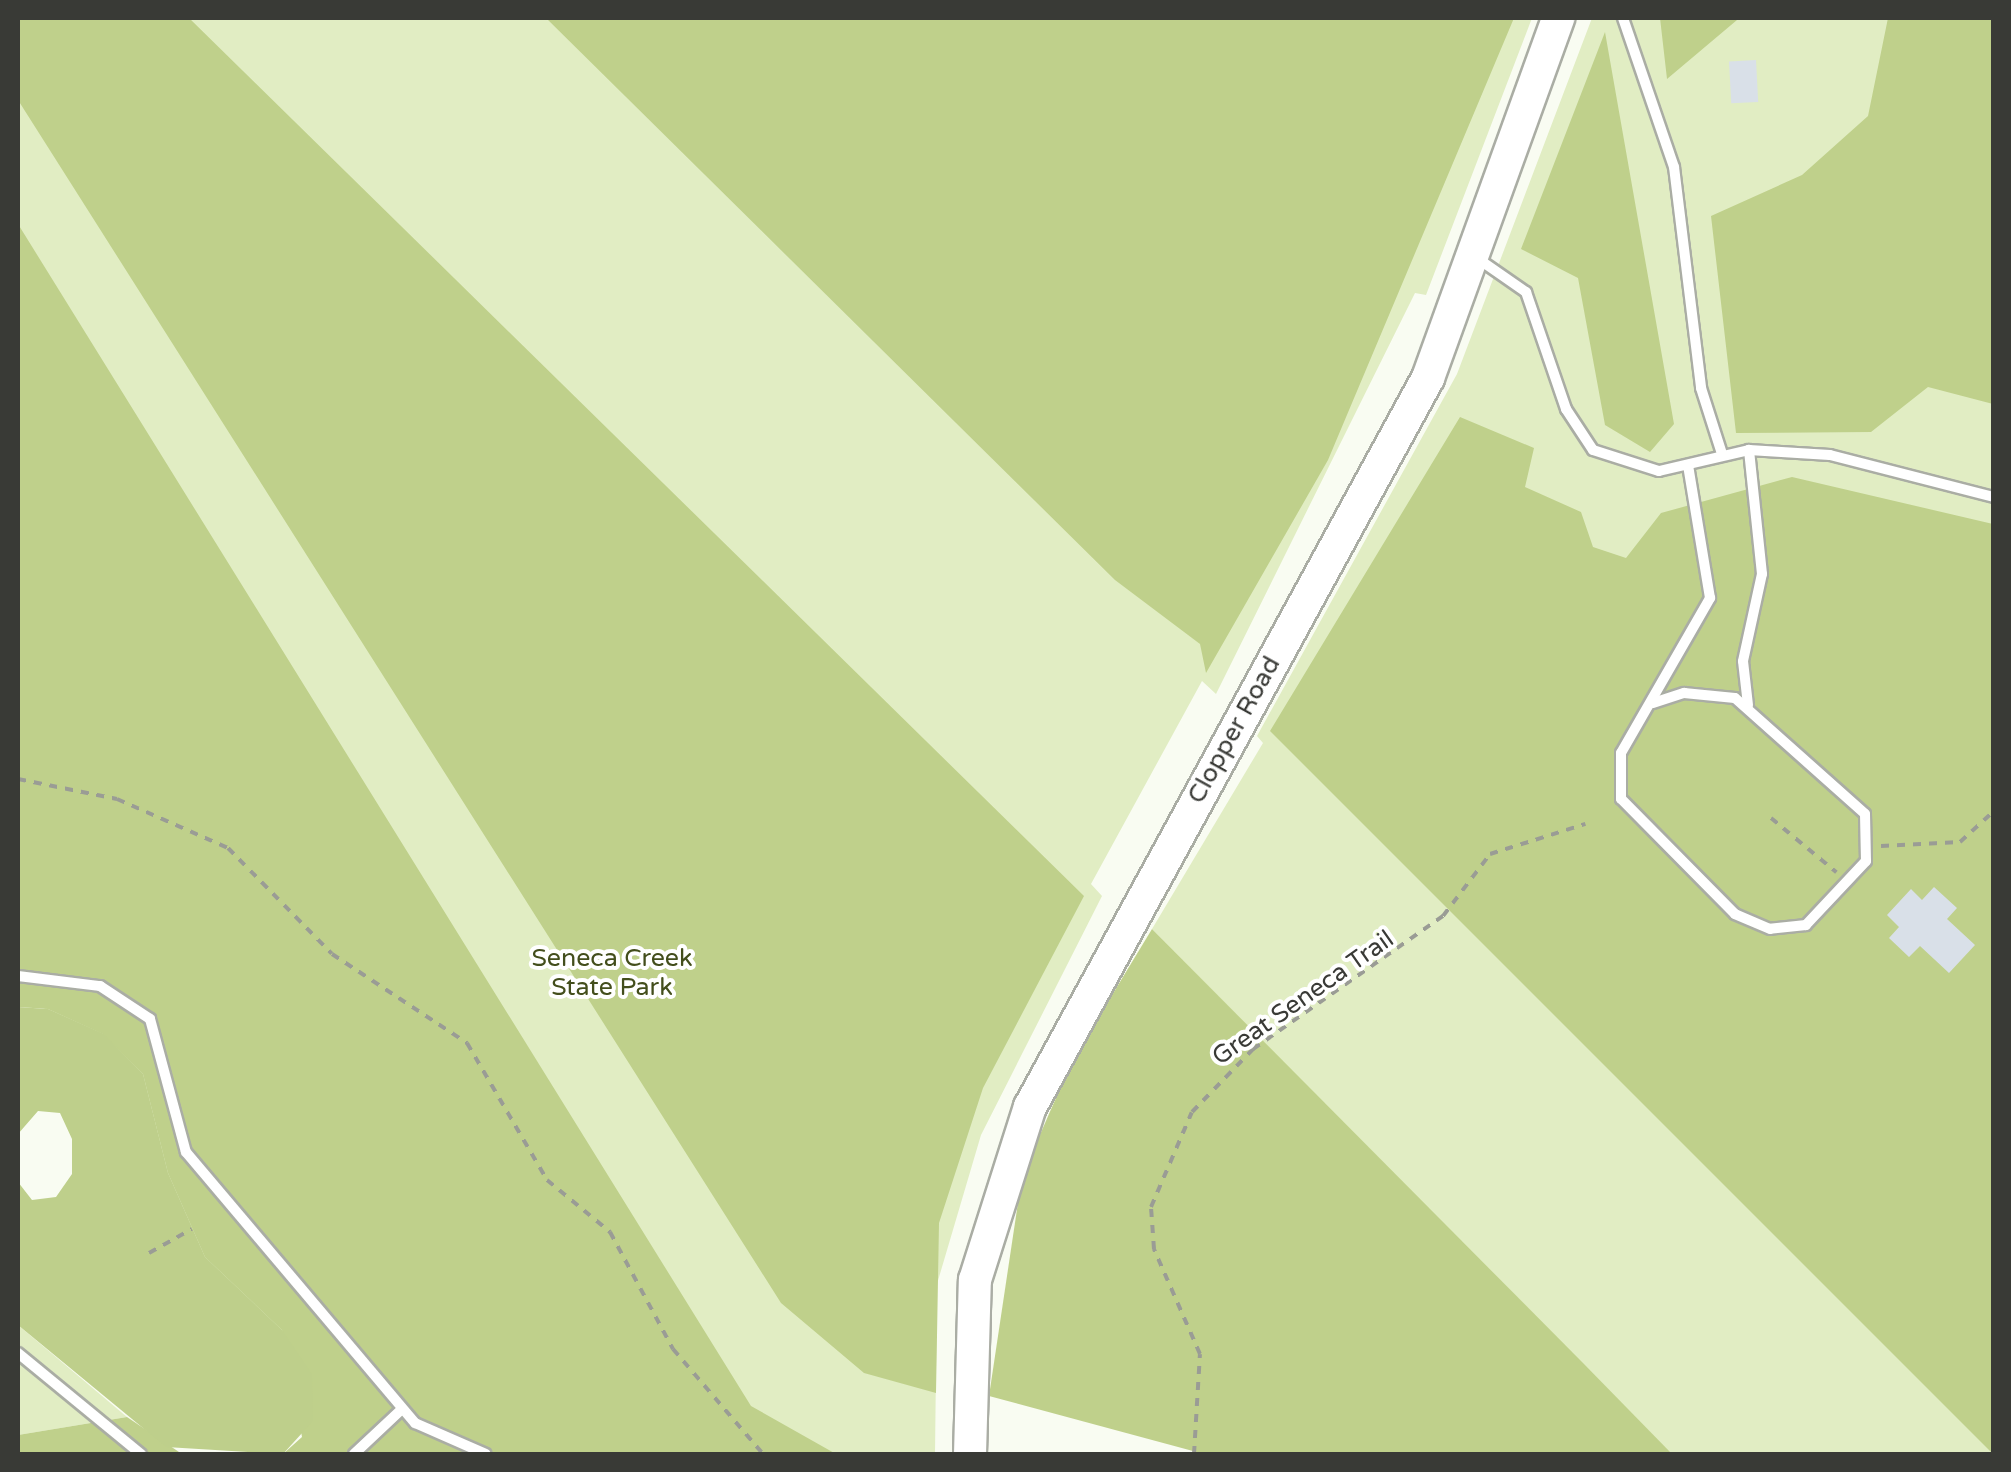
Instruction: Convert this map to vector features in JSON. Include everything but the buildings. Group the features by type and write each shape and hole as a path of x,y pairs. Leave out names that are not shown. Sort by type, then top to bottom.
{"main road":[{"name":"Clopper Road","path":"970,1454 974,1280 1030,1107 1428,378 1476,258 1558,18"}],"lane":[{"path":"1623,18 1674,168 1702,388 1722,454"},
{"path":"1476,258 1526,292 1566,408 1593,450 1660,471 1748,450 1866,461 1994,497"},
{"path":"1748,450 1762,574 1743,662 1748,705"},
{"path":"1652,703 1714,692 1748,705 1854,801 1872,846 1848,881 1791,930 1735,914 1621,799 1621,753 1710,598 1688,465"},
{"path":"18,976 100,986 150,1020 186,1152 402,1410 442,1440 486,1454"},
{"path":"18,1352 141,1454"},
{"path":"354,1454 402,1410"}],"path":[{"path":"18,779 117,799 228,848 332,954 467,1043 547,1180 610,1232 673,1349 763,1454"},
{"path":"1872,846 1960,842 1994,812"},
{"path":"1771,818 1848,881"},
{"name":"Great Seneca Trail","path":"1194,1454 1200,1354 1154,1249 1151,1207 1192,1112 1253,1049 1443,916 1490,854 1585,824"},
{"path":"149,1253 192,1229"}],"green space":[{"name":"Seneca Creek State Park","path":"18,18 1532,18 1426,295 1415,293 1216,694 1202,681 1091,884 1102,896 981,1135 937,1284 935,1454 322,1454 18,966"},
{"path":"18,18 189,18 1084,896 983,1088 939,1223 936,1393 864,1373 781,1303 18,100"},
{"path":"546,18 1514,18 1328,460 1206,673 1200,644 1115,580"},
{"path":"1592,18 1993,18 1993,1454 1668,1454 1152,929 1263,743 1257,736 1457,374"},
{"path":"1660,18 1764,18 1737,20 1667,79"},
{"path":"1888,18 1993,18 1993,404 1928,387 1871,432 1736,433 1711,216 1802,175 1868,116"},
{"path":"1605,32 1674,424 1650,452 1605,425 1578,278 1521,249"},
{"path":"18,224 751,1406 836,1454 283,1454 302,1437 282,1330 205,1257 168,1173 143,1074 103,1034 48,1009 18,1007"},
{"path":"1460,417 1534,448 1525,487 1581,512 1593,547 1626,558 1661,513 1792,477 1993,524 1993,1454 1270,731"},
{"path":"1152,929 1672,1454 1204,1454 989,1396 1022,1176 1072,1061"},
{"path":"18,1325 127,1417 18,1435"},
{"path":"127,1417 182,1454 18,1454 18,1435"}],"shaded area":[{"path":"18,1007 48,1009 104,1034 143,1074 168,1173 205,1257 282,1330 312,1374 313,1421 283,1454 166,1447 18,1325 18,1182 32,1200 56,1197 72,1174 72,1139 60,1113 38,1111 18,1134"}]}
